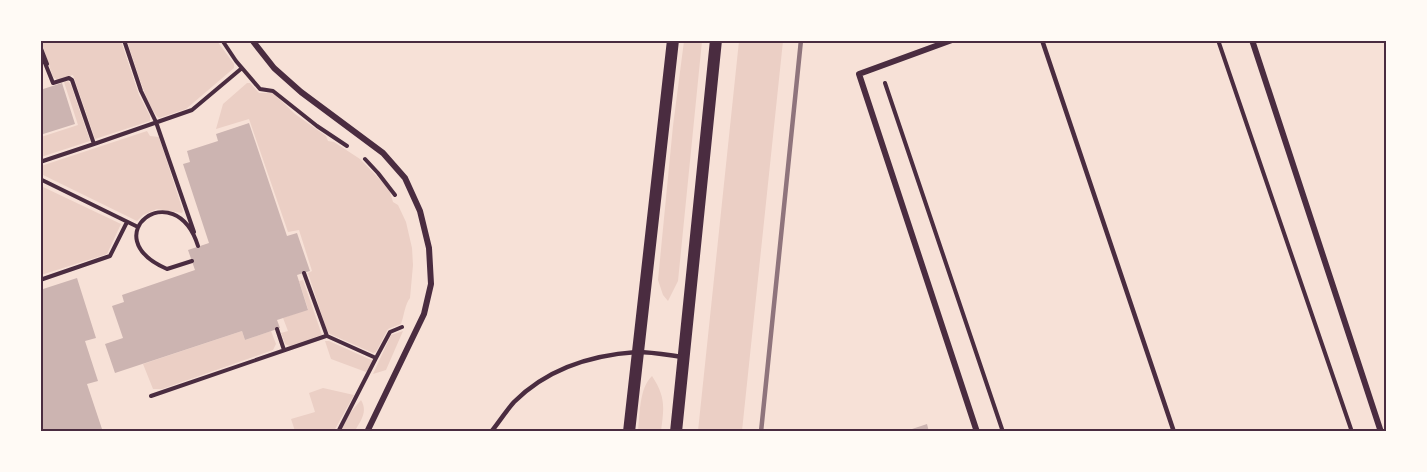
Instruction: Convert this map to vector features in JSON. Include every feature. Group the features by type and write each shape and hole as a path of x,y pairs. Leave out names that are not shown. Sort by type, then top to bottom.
{"main road":[{"path":"629,432 673,40"},
{"path":"676,432 716,40"}],"street":[{"path":"252,40 274,68 301,92 383,153 405,178 420,212 429,248 431,284 424,314 367,432"},
{"path":"952,40 859,74 977,432"},
{"path":"1252,40 1381,432"}],"lane":[{"path":"1042,40 1174,432"},
{"path":"491,432 514,402 536,385 569,365 638,352 683,357"}],"path":[{"path":"124,40 141,91 156,123 198,246"},
{"path":"222,40 260,89 273,91 316,126 352,150"},
{"path":"1218,40 1352,432"},
{"path":"40,46 53,83 69,78 72,80 93,144"},
{"path":"40,59 49,70"},
{"path":"40,162 192,110 242,68"},
{"path":"885,83 1003,432"},
{"path":"361,156 383,179 399,201"},
{"path":"40,179 138,227"},
{"path":"192,261 167,269 152,262 138,248 136,238 138,227 145,218 165,211 176,215 194,232"},
{"path":"40,280 110,256 127,222"},
{"path":"304,273 327,336"},
{"path":"338,432 390,332 402,327 405,320"},
{"path":"278,329 284,350"},
{"path":"152,396 327,336 376,358"}],"shaded area":[{"path":"41,41 121,41 150,121 95,139 73,75 58,80 53,77"},
{"path":"127,41 194,43 217,41 234,64 234,68 186,109 159,118 145,94"},
{"path":"684,41 702,41 678,281 668,301 663,295 658,280"},
{"path":"739,41 783,41 742,431 698,431"},
{"path":"68,81 90,141 41,157 41,137 78,125 64,82"},
{"path":"247,83 250,83 259,93 273,93 295,114 326,136 328,141 334,142 360,159 389,189 393,202 398,205 406,222 412,248 410,298 401,324 388,329 376,352 373,353 327,331 308,273 312,271 299,230 288,232 249,119 216,129 223,104"},
{"path":"147,131 150,136 159,137 182,213 157,209 143,215 137,221 41,174 41,166"},
{"path":"41,186 121,224 107,254 41,275"},
{"path":"303,280 322,335 290,346 285,344 281,333 288,331 283,318 308,309 299,281"},
{"path":"242,331 245,340 271,331 276,344 273,350 162,389 153,389 143,364"},
{"path":"403,331 386,370 373,374 391,335"},
{"path":"325,341 373,360 373,364 366,372 331,359"},
{"path":"652,376 660,390 663,403 661,431 638,431 642,394"},
{"path":"323,388 354,395 334,431 295,431 291,419 315,412 309,393"},
{"path":"361,400 364,412 355,431 340,431 350,413"}],"building":[{"path":"62,83 75,124 40,135 40,90"},
{"path":"249,123 287,236 297,233 310,271 297,275 308,310 277,320 280,328 245,340 242,331 115,373 105,344 123,338 112,306 124,302 122,295 195,270 188,250 209,243 183,164 190,162 187,151 218,141 216,134"},
{"path":"77,278 96,338 85,341 98,381 87,384 103,432 40,432 40,290"},
{"path":"927,424 929,432 906,432 906,431"}],"railway":[{"path":"761,432 801,40"}]}
